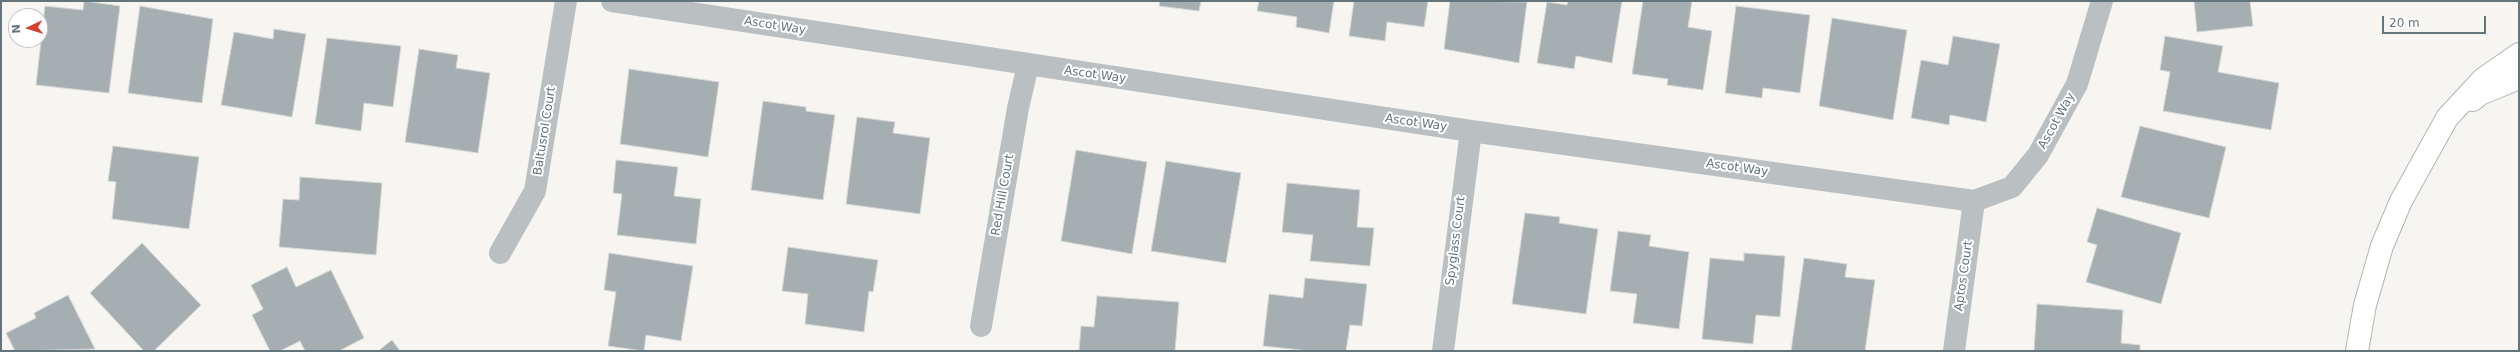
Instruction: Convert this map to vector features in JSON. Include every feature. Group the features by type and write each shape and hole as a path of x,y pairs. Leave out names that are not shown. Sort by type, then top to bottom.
{"highway":[{"path":"2357,351 2365,305 2382,246 2400,201 2447,118 2483,79 2519,54"},
{"path":"2447,118 2480,94 2519,78"}],"street":[{"name":"Baltusrol Court","path":"500,253 535,191 566,1"},
{"name":"Ascot Way","path":"612,1 1471,131 1974,201 2012,187 2038,155 2078,84 2102,1"},
{"name":"Red Hill Court","path":"981,326 1018,108 1028,65"},
{"name":"Spyglass Court","path":"1443,351 1471,131"},
{"name":"Aptos Court","path":"1954,351 1974,201"}],"building":[{"path":"84,1 120,6 109,93 36,85 40,48 48,48 48,8 45,8 45,6 83,10"},
{"path":"1160,1 1201,1 1199,11 1159,6"},
{"path":"1259,1 1334,1 1329,33 1296,27 1297,17 1257,11"},
{"path":"1354,1 1428,1 1424,27 1387,22 1385,41 1349,36"},
{"path":"1450,1 1527,2 1519,63 1444,49"},
{"path":"1568,1 1622,1 1612,63 1576,56 1574,69 1537,63 1547,2 1567,5"},
{"path":"1643,1 1692,1 1688,27 1712,31 1703,90 1667,85 1668,79 1632,74"},
{"path":"2194,1 2256,1 2250,2 2253,26 2197,32"},
{"path":"140,6 213,19 202,103 128,93"},
{"path":"1736,6 1810,15 1800,93 1763,88 1762,98 1725,93"},
{"path":"1832,18 1907,30 1893,120 1819,106"},
{"path":"274,29 306,34 292,117 221,105 234,32 273,39"},
{"path":"1953,36 2000,44 1986,122 1950,115 1949,125 1911,118 1921,60 1948,65"},
{"path":"2165,36 2223,46 2218,72 2279,83 2271,130 2163,111 2170,72 2160,70"},
{"path":"327,38 401,46 393,107 364,103 361,131 315,124"},
{"path":"419,49 458,55 456,68 490,73 478,153 405,142"},
{"path":"629,69 719,82 708,157 620,144"},
{"path":"763,101 806,107 806,111 835,115 823,200 751,190"},
{"path":"857,117 895,122 893,133 930,138 920,214 846,204"},
{"path":"2140,126 2226,147 2209,218 2121,197"},
{"path":"113,146 199,157 189,229 112,219 116,182 108,181"},
{"path":"1076,150 1147,162 1132,254 1061,241"},
{"path":"616,160 678,167 674,196 701,199 696,244 617,235 622,194 613,193"},
{"path":"1166,161 1241,173 1226,263 1151,251"},
{"path":"300,177 382,183 376,255 279,247 283,199 299,200"},
{"path":"1287,183 1360,190 1357,227 1374,228 1370,266 1310,261 1313,235 1282,232"},
{"path":"2097,208 2181,233 2161,304 2086,282 2097,245 2087,242"},
{"path":"1525,213 1560,217 1559,223 1598,229 1586,314 1512,304"},
{"path":"1618,231 1651,235 1649,246 1689,252 1679,329 1633,323 1637,294 1610,291"},
{"path":"142,243 201,305 154,351 144,351 90,293"},
{"path":"788,247 878,260 873,292 869,291 864,332 805,324 808,294 782,291"},
{"path":"609,253 693,266 681,341 646,335 644,351 608,346 616,292 604,290"},
{"path":"1744,253 1785,256 1780,317 1756,315 1753,344 1702,339 1710,258 1744,261"},
{"path":"1804,258 1847,264 1845,277 1875,280 1865,351 1791,351"},
{"path":"287,267 296,287 331,270 364,338 339,351 305,351 300,341 280,351 270,351 252,315 263,309 251,285"},
{"path":"1305,278 1367,284 1362,326 1350,325 1346,351 1310,351 1263,346 1269,294 1303,298"},
{"path":"68,295 95,349 15,351 6,333 36,318 34,313"},
{"path":"1097,296 1179,302 1175,351 1079,351 1081,326 1094,327"},
{"path":"2037,304 2123,310 2121,343 2140,345 2140,351 2034,351"},
{"path":"392,340 400,351 378,351"}]}
